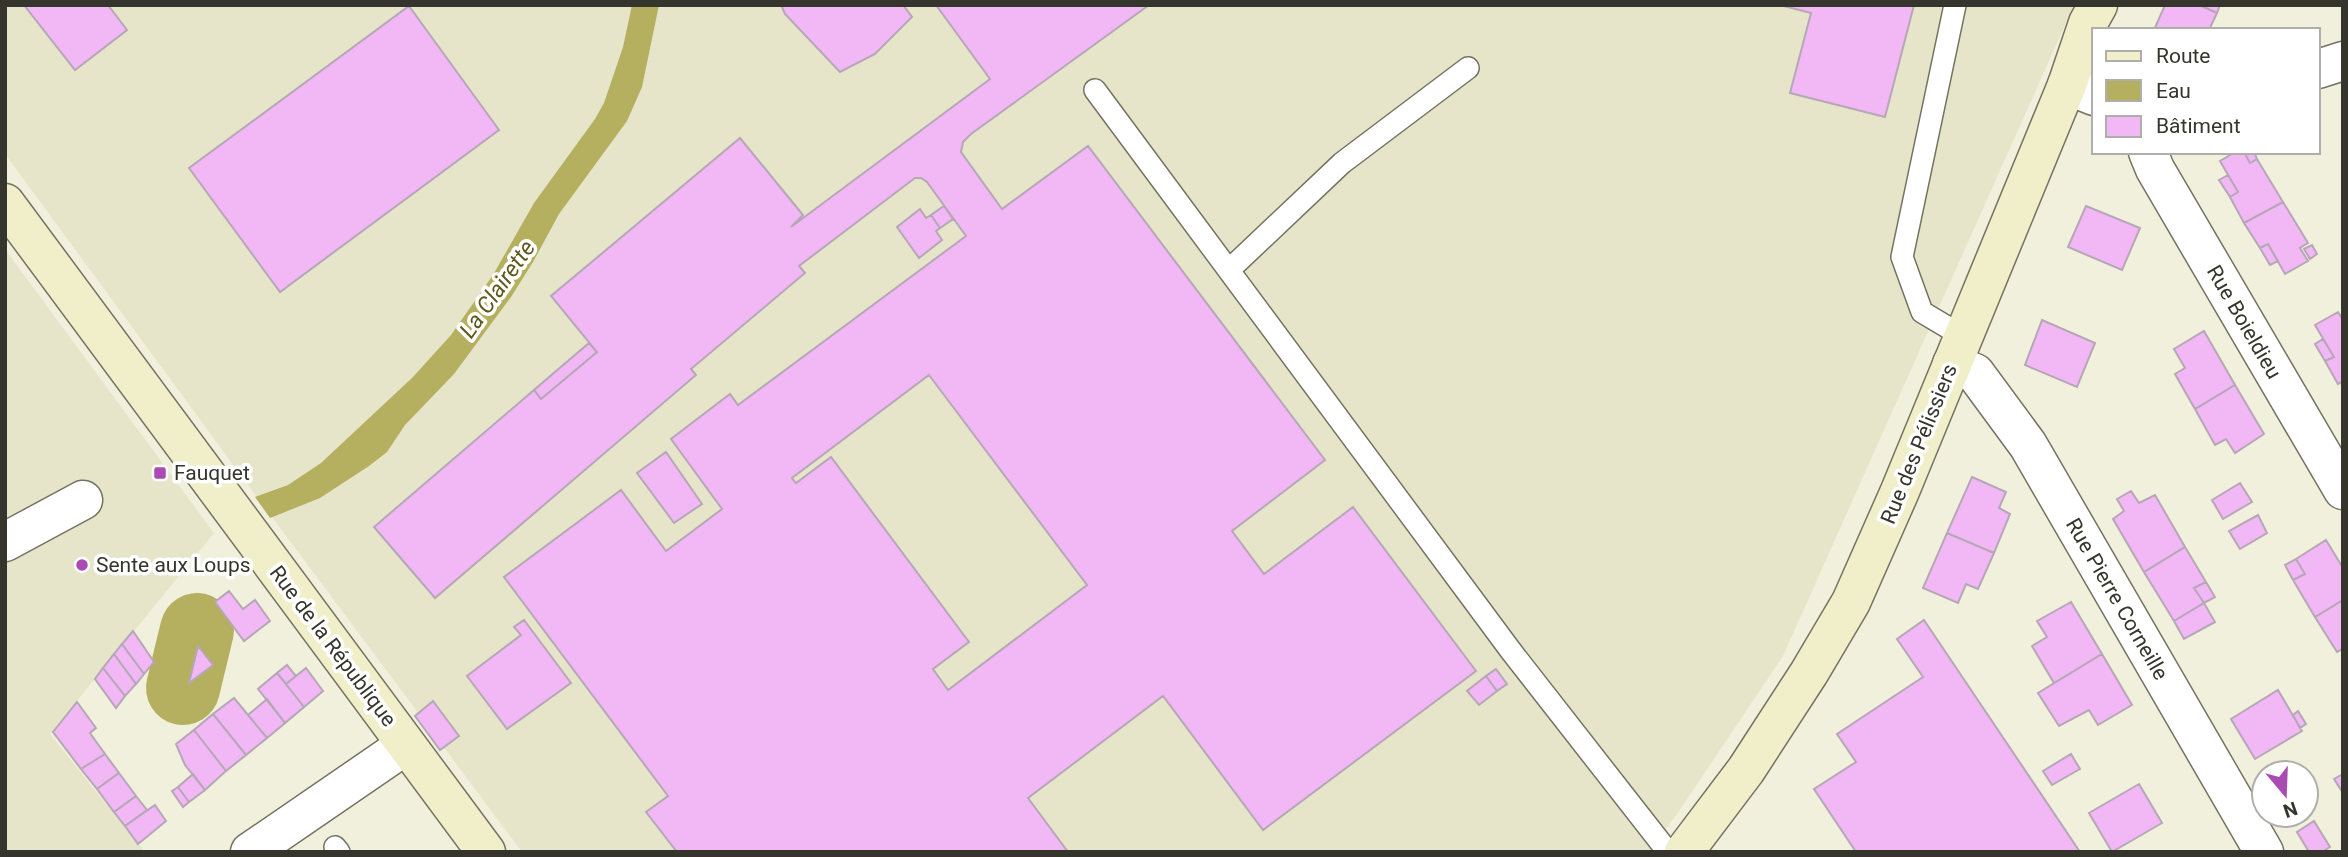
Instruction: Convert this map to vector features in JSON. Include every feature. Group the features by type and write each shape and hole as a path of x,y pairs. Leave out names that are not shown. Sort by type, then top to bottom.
{"street":[{"name":"Rue des Pélissiers","path":"1684,852 1745,771 1851,603 1958,351 2081,91 2088,23 2098,5"},
{"path":"2320,68 2343,61"},
{"name":"Rue Boieldieu","path":"2149,154 2155,169 2343,491"},
{"name":"Rue de la République","path":"5,203 486,852"},
{"name":"Rue Pierre Corneille","path":"1958,351 2028,445 2264,852"},
{"path":"5,542 83,500"},
{"path":"250,852 406,744"}],"lane":[{"path":"1955,5 1902,257 1922,312 1958,351"},
{"path":"1229,270 1342,163 1468,68"},
{"path":"1095,90 1511,651 1668,852"}],"shaded area":[{"path":"5,5 2074,5 1783,656 1649,852 522,852 5,154"},
{"name":"Sente aux Loups","path":"5,249 214,533 50,734 143,850 140,852 5,852"}],"water":[{"path":"632,5 659,5 642,87 627,121 559,214 511,297 454,374 405,425 387,452 320,498 270,518 255,497 288,485 321,463 413,377 451,335 493,275 534,203 604,103 623,47"}],"building":[{"path":"24,5 108,5 127,30 75,70"},
{"path":"781,5 906,5 904,6 912,17 875,54 840,72 785,14"},
{"path":"936,5 1149,5 971,134 963,142 961,152 1002,209 1088,146 1325,460 1232,531 1264,574 1353,507 1476,671 1263,830 1163,696 1028,798 1068,852 677,852 646,812 668,796 504,577 621,490 666,551 722,509 671,439 730,394 738,405 966,236 927,182 915,178 799,266 805,273 691,369 696,375 435,598 374,527 534,390 541,399 597,352 551,296 740,138 803,215 791,227 990,79","holes":["929,375 1087,585 948,690 933,669 969,642 831,457 796,483 792,478"]},
{"path":"1780,5 1914,5 1885,117 1790,93 1811,13"},
{"path":"2165,5 2199,5 2217,13 2210,28 2155,28"},
{"path":"2199,5 2220,5 2217,13"},
{"path":"409,6 499,130 280,292 189,168"},
{"path":"2232,154 2245,154 2250,163 2257,159 2283,202 2244,223 2230,197 2238,192 2220,161"},
{"path":"2245,154 2255,154 2257,159 2250,163"},
{"path":"2228,175 2238,192 2230,197 2219,180"},
{"path":"2283,202 2308,243 2300,248 2308,261 2285,274 2268,244 2260,248 2244,223"},
{"path":"944,206 953,219 940,228 931,215"},
{"path":"2086,206 2140,228 2122,270 2068,247"},
{"path":"920,209 926,218 931,215 940,228 936,231 942,240 919,258 897,227"},
{"path":"2268,244 2278,261 2270,265 2260,248"},
{"path":"2312,245 2317,254 2310,259 2304,249"},
{"path":"2338,312 2343,320 2343,381 2338,384 2325,361 2334,357 2315,325"},
{"path":"2042,320 2095,343 2077,387 2025,365"},
{"path":"2204,331 2235,385 2195,409 2175,374 2185,368 2174,349"},
{"path":"2323,339 2334,357 2325,361 2315,344"},
{"path":"589,343 597,352 541,399 534,390"},
{"path":"2235,385 2264,434 2235,453 2226,439 2215,445 2195,409"},
{"path":"666,452 702,504 674,523 637,473"},
{"path":"1972,477 2006,492 1999,508 2010,514 1994,553 1947,533"},
{"path":"2240,483 2252,502 2223,519 2212,500"},
{"path":"2131,491 2139,503 2155,495 2185,547 2144,572 2113,519 2124,511 2117,499"},
{"path":"2258,515 2267,533 2240,549 2229,531"},
{"path":"1947,533 1994,553 1978,589 1966,584 1958,603 1923,588"},
{"path":"2326,540 2343,568 2343,600 2315,617 2293,580 2305,574 2296,559"},
{"path":"2185,547 2206,582 2194,588 2204,603 2174,621 2144,572"},
{"path":"2296,559 2305,574 2293,580 2285,565"},
{"path":"2206,582 2215,597 2204,603 2194,588"},
{"path":"229,591 243,609 255,600 270,621 244,641 215,602"},
{"path":"2343,600 2343,649 2337,652 2315,617"},
{"path":"2071,602 2102,654 2054,683 2032,646 2047,637 2037,621"},
{"path":"2204,603 2215,622 2184,639 2174,621"},
{"path":"524,620 571,683 507,729 467,676 521,635 514,627"},
{"path":"1924,620 2080,852 1856,852 1814,789 1856,762 1837,734 1923,677 1897,639"},
{"path":"133,631 154,662 144,674 122,644"},
{"path":"122,644 144,674 136,684 114,654"},
{"path":"198,646 213,665 189,683"},
{"path":"114,654 136,684 125,696 103,668"},
{"path":"2102,654 2132,705 2098,725 2089,710 2059,726 2038,693"},
{"path":"287,665 296,676 286,684 277,673"},
{"path":"103,668 125,696 116,708 95,679"},
{"path":"306,668 323,691 304,707 286,684"},
{"path":"1496,669 1507,684 1497,691 1486,676"},
{"path":"277,673 304,707 285,723 258,689"},
{"path":"1486,676 1497,691 1479,705 1467,691"},
{"path":"2278,690 2302,731 2255,759 2231,719"},
{"path":"234,698 267,738 246,755 213,714"},
{"path":"267,699 285,723 267,738 248,715"},
{"path":"433,701 459,736 440,750 415,716"},
{"path":"77,702 96,728 90,733 105,754 81,769 53,732"},
{"path":"2298,711 2306,724 2300,728 2293,715"},
{"path":"213,714 246,755 226,771 194,730"},
{"path":"194,730 226,771 205,790 185,765 176,744"},
{"path":"105,754 119,773 97,789 81,769"},
{"path":"2071,754 2080,769 2052,785 2043,771"},
{"path":"119,773 136,796 114,812 97,789"},
{"path":"193,774 205,790 189,802 178,787"},
{"path":"2343,774 2343,793 2334,779"},
{"path":"2139,784 2162,823 2112,852 2089,813"},
{"path":"178,787 189,802 183,807 172,791"},
{"path":"136,796 147,810 125,826 114,812"},
{"path":"155,805 166,821 138,844 125,826"},
{"path":"2302,829 2319,829 2330,847 2322,852 2309,852 2297,832"}],"waterway":[{"name":"La Clairette","path":"183,688 197,630"}],"place":[{"name":"Fauquet","path":"160,473"},
{"name":"Sente aux Loups","path":"82,565"}]}
